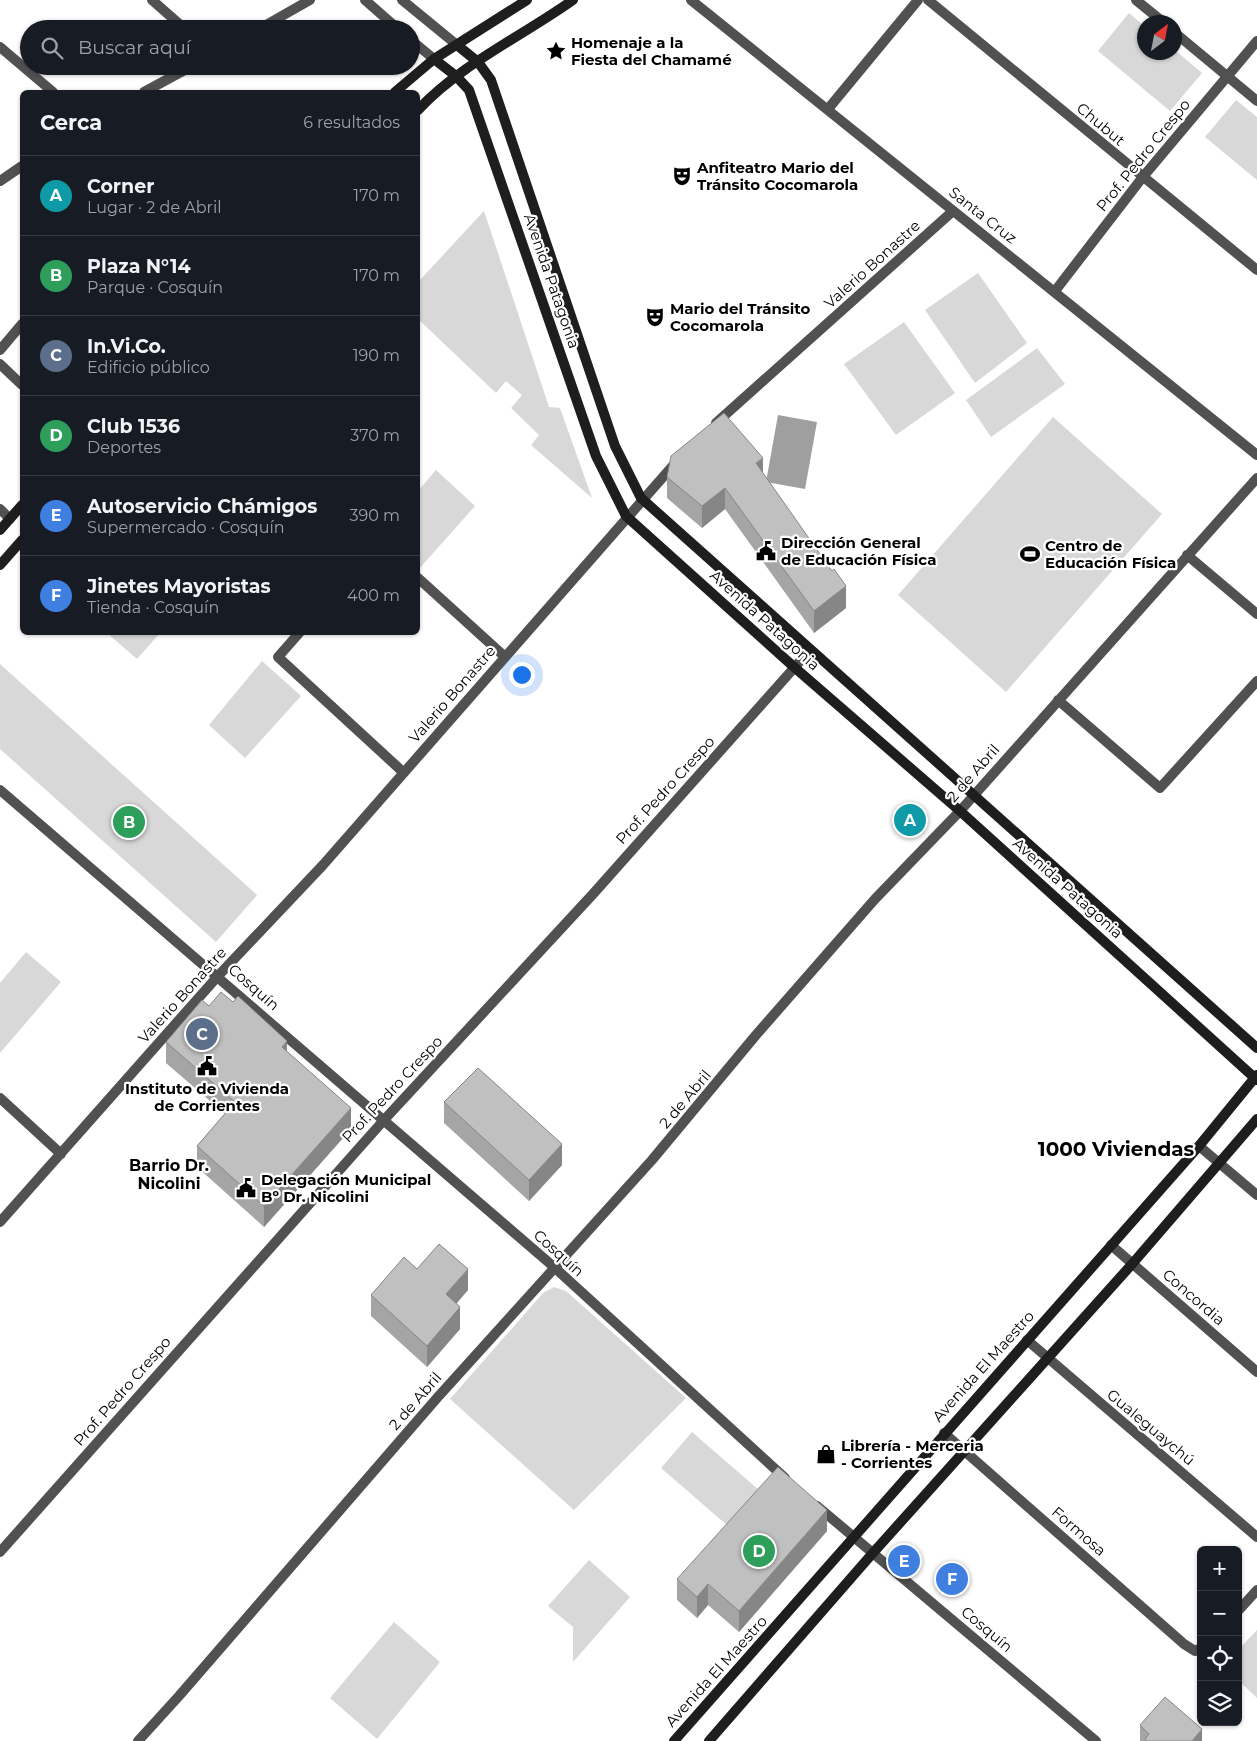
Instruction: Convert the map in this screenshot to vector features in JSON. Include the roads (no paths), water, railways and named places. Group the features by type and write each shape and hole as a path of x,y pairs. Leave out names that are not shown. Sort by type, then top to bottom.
{"main road":[{"path":"420,71 434,59 527,0"},
{"path":"420,108 435,92 456,76 573,0"},
{"name":"Avenida Patagonia","path":"456,45 478,62 491,80 615,446 641,498 1257,1048"},
{"name":"Avenida Patagonia","path":"434,59 456,76 469,90 596,456 626,516 794,667 960,811 1256,1078"},
{"path":"397,90 415,75"},
{"path":"0,530 20,507"},
{"path":"0,565 20,542"},
{"name":"Avenida El Maestro","path":"674,1741 1199,1146 1256,1078"},
{"path":"709,1741 872,1554 1133,1263 1257,1119"}],"street":[{"path":"152,0 175,20"},
{"path":"274,20 310,0"},
{"path":"365,0 388,20"},
{"path":"402,0 456,45"},
{"name":"Santa Cruz","path":"691,0 1257,455"},
{"path":"828,109 918,0"},
{"name":"Chubut","path":"928,0 1142,178 1257,270"},
{"path":"1136,0 1154,15"},
{"path":"1182,39 1257,100"},
{"name":"Prof. Pedro Crespo","path":"1055,291 1142,178 1257,41"},
{"path":"0,46 20,63"},
{"path":"420,47 434,59"},
{"path":"33,75 51,90"},
{"path":"148,90 175,75"},
{"path":"0,180 20,167"},
{"name":"Valerio Bonastre","path":"706,432 953,211"},
{"path":"0,350 20,326"},
{"path":"0,364 20,383"},
{"name":"Valerio Bonastre","path":"0,1222 218,976 323,865 641,498 685,452"},
{"name":"2 de Abril","path":"138,1741 554,1267 652,1160 756,1035 875,899 960,811 972,795 1257,478"},
{"path":"0,509 10,519"},
{"path":"1187,555 1257,614"},
{"path":"420,580 504,656"},
{"path":"297,635 278,657 403,772"},
{"name":"Prof. Pedro Crespo","path":"0,1552 384,1120 593,894 810,650"},
{"path":"1058,700 1160,788 1257,681"},
{"name":"Cosquín","path":"0,790 554,1267 794,1486"},
{"path":"0,1098 61,1154"},
{"path":"1199,1146 1257,1195"},
{"name":"Concordia","path":"1111,1245 1257,1372"},
{"name":"Gualeguaychú","path":"1026,1340 1257,1537"},
{"name":"Formosa","path":"944,1433 1184,1644 1197,1649"},
{"name":"Cosquín","path":"808,1499 853,1539 1096,1741"},
{"path":"1242,1607 1257,1590"}],"place":[{"name":"Homenaje a la Fiesta del Chamamé","path":"556,51"},
{"name":"Anfiteatro Mario del Tránsito Cocomarola","path":"682,176"},
{"name":"Mario del Tránsito Cocomarola","path":"655,317"},
{"name":"Dirección General de Educación Física","path":"766,551"},
{"name":"Centro de Educación Física","path":"1030,554"},
{"name":"Corner","path":"910,820"},
{"name":"Plaza N°14","path":"129,822"},
{"name":"In.Vi.Co.","path":"202,1034"},
{"name":"Instituto de Vivienda de Corrientes","path":"207,1066"},
{"name":"Delegación Municipal Bº Dr. Nicolini","path":"246,1188"},
{"name":"Librería - Merceria - Corrientes","path":"826,1454"},
{"name":"Club 1536","path":"759,1551"},
{"name":"Autoservicio Chámigos","path":"904,1561"},
{"name":"Jinetes Mayoristas","path":"952,1579"}],"district":[{"name":"1000 Viviendas","path":"1116,1149"},
{"name":"Barrio Dr. Nicolini","path":"169,1174"}]}
